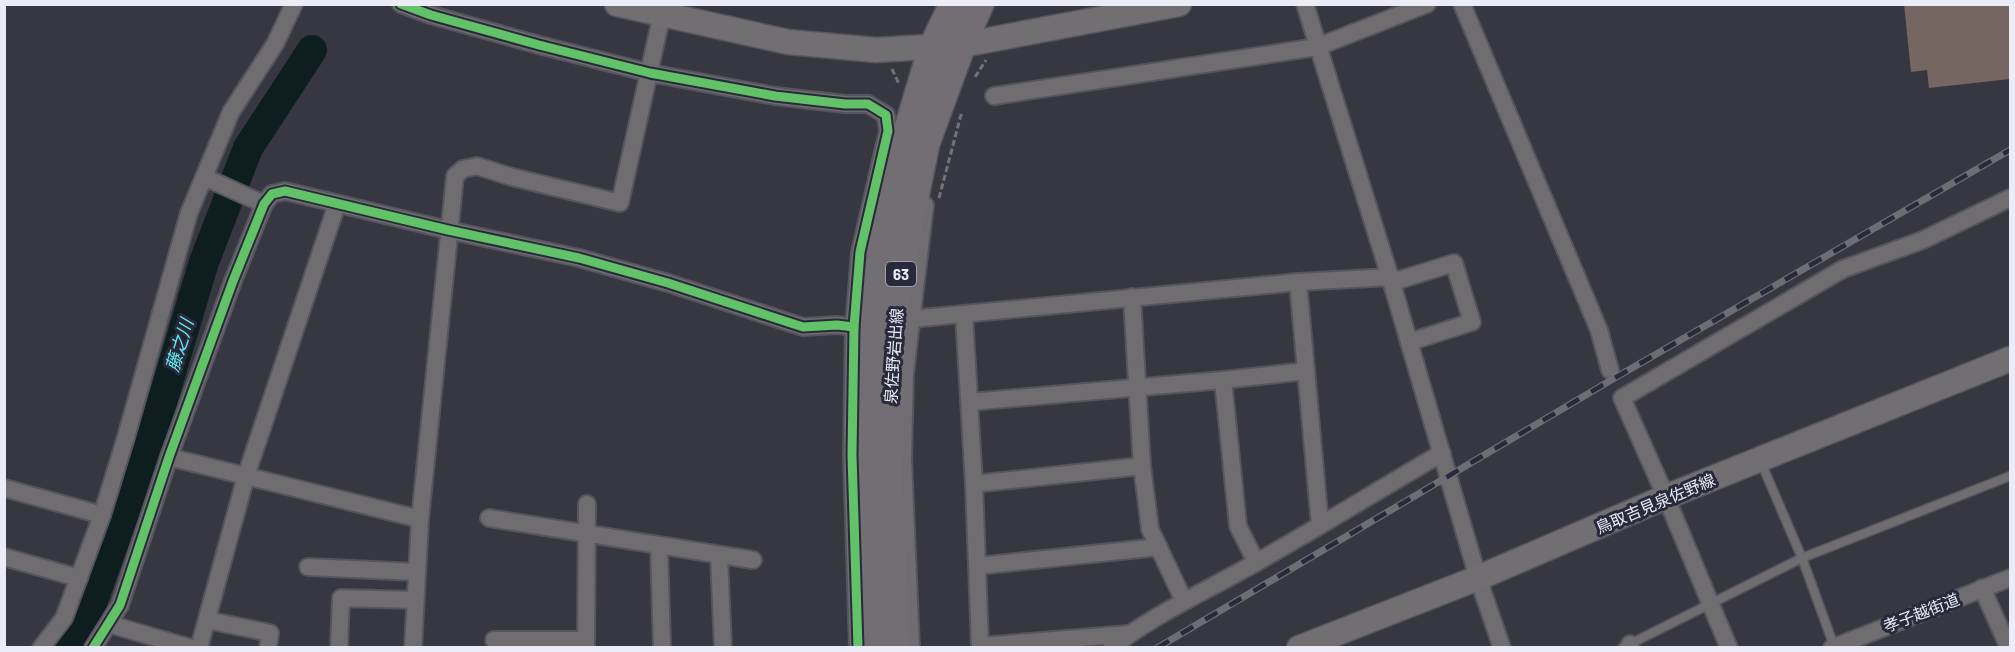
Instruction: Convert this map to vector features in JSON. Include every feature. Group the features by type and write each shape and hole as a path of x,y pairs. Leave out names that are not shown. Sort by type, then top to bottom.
{"main road":[{"path":"617,4 788,42 876,50 962,45 1179,4"},
{"name":"泉佐野岩出線","path":"896,648 882,555 868,404 873,322 887,209 903,145 932,48 953,4"},
{"name":"泉佐野岩出線","path":"876,648 892,325 912,210 927,143 962,45 980,4"},
{"name":"鳥取吉見泉佐野線","path":"1314,645 1478,578 1666,497 2010,359"}],"street":[{"path":"41,648 64,618 102,514 189,213 208,179 231,112 275,44 294,4"},
{"path":"401,4 431,15 539,45 650,73 775,96 845,104 868,104 886,115 888,130 860,252 854,327 852,455 858,648"},
{"path":"1305,4 1390,278 1478,578 1502,648"},
{"path":"994,96 1317,47 1427,4"},
{"path":"1462,4 1599,330 1610,370"},
{"path":"413,648 420,519 455,176 464,169 477,166 512,177 620,203 662,14"},
{"path":"911,648 903,459 905,373 934,121"},
{"path":"208,179 259,202"},
{"path":"93,648 120,604 259,202 272,194 285,191 448,230 579,258 668,283 803,327 837,325 854,327"},
{"path":"1729,648 1622,398 1843,269 1923,240 2010,198"},
{"path":"199,648 246,476 337,204"},
{"path":"911,319 1298,282 1390,278 1399,280 1454,263 1472,322 1409,342"},
{"path":"1298,282 1320,525"},
{"path":"1132,297 1142,466 1150,529 1184,601"},
{"path":"964,315 974,484 980,646 1129,634"},
{"path":"970,402 1306,371"},
{"path":"1223,380 1238,526 1256,562"},
{"path":"1112,648 1129,634 1184,601 1256,562 1442,453"},
{"path":"169,457 420,519"},
{"path":"974,484 1142,466"},
{"path":"4,488 102,514"},
{"path":"494,640 519,644 586,644 587,504"},
{"path":"489,518 753,560"},
{"path":"659,546 662,648"},
{"path":"977,567 1159,547"},
{"path":"719,556 723,648"},
{"path":"4,557 80,578"},
{"path":"308,567 417,572"},
{"name":"孝子越街道","path":"1833,647 2010,578"},
{"path":"1982,588 2009,648"},
{"path":"339,648 341,598 415,600"},
{"path":"207,620 270,633 268,648"},
{"path":"109,624 191,648"}],"lane":[{"path":"1760,460 1802,558 1833,647"},
{"path":"1628,646 1802,558 2010,476"}],"path":[{"path":"972,82 980,67 993,53"},
{"path":"938,203 965,102"}],"building":[{"path":"1904,4 2010,4 2010,79 1929,88 1927,70 1911,72"}],"waterway":[{"name":"藤之川","path":"64,648 87,617 152,436 204,262 248,148 312,50"}],"railway":[{"path":"1157,648 1613,379 2010,150"}],"cycle path":[{"path":"401,4 431,15 539,45 650,73 775,96 845,104 868,104 886,115 888,131 860,252 854,327 852,455 858,648"},
{"path":"93,648 120,605 169,457 233,281 264,204 272,194 285,191 448,230 579,258 668,283 803,327 837,325 854,327"}]}
